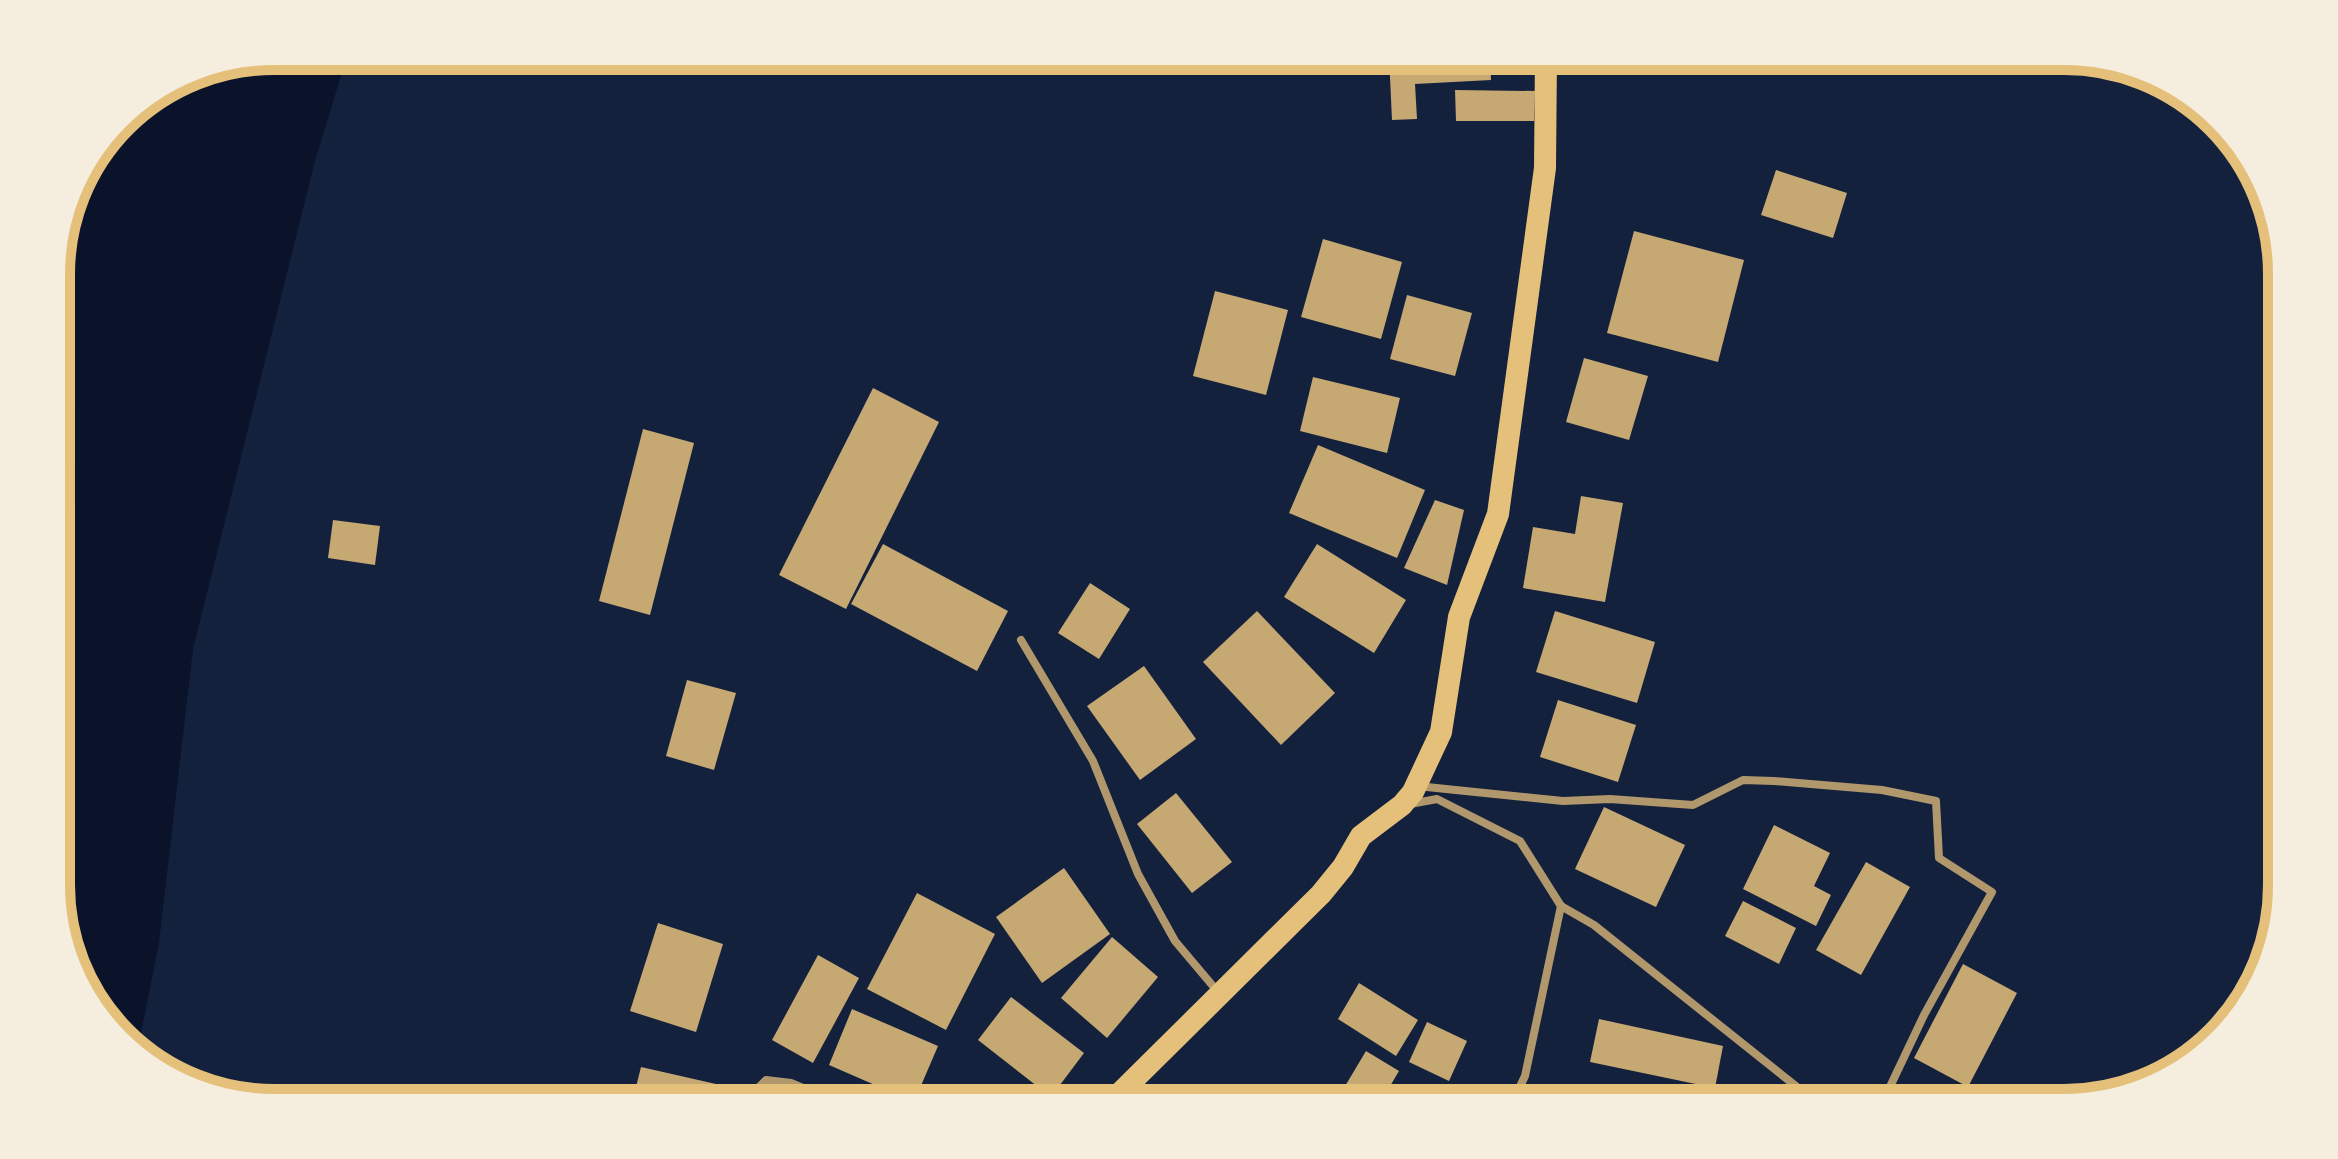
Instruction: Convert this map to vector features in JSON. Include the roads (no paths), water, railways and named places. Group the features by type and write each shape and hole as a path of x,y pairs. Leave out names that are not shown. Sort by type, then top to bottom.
{"highway":[{"path":"1125,1089 1222,996 1321,894 1343,867 1361,836 1402,805 1417,786 1441,732 1459,617 1498,514 1545,168 1546,70"}],"street":[{"path":"1021,640 1093,761 1138,874 1175,941 1222,996"},
{"path":"1417,786 1563,801 1610,799 1693,805 1743,780 1882,790 1936,801 1939,858 1992,892 1924,1015 1889,1089"},
{"path":"1402,805 1437,799 1520,841 1561,906 1594,925 1799,1089"},
{"path":"1519,1089 1525,1076 1561,906"},
{"path":"757,1089 766,1080 791,1083 805,1089"}],"water":[{"path":"260,70 343,70 315,161 193,649 159,943 140,1038 112,1009 97,987 77,938 72,912 70,260 77,221 104,161 130,130 172,97 208,81 234,74"}]}
